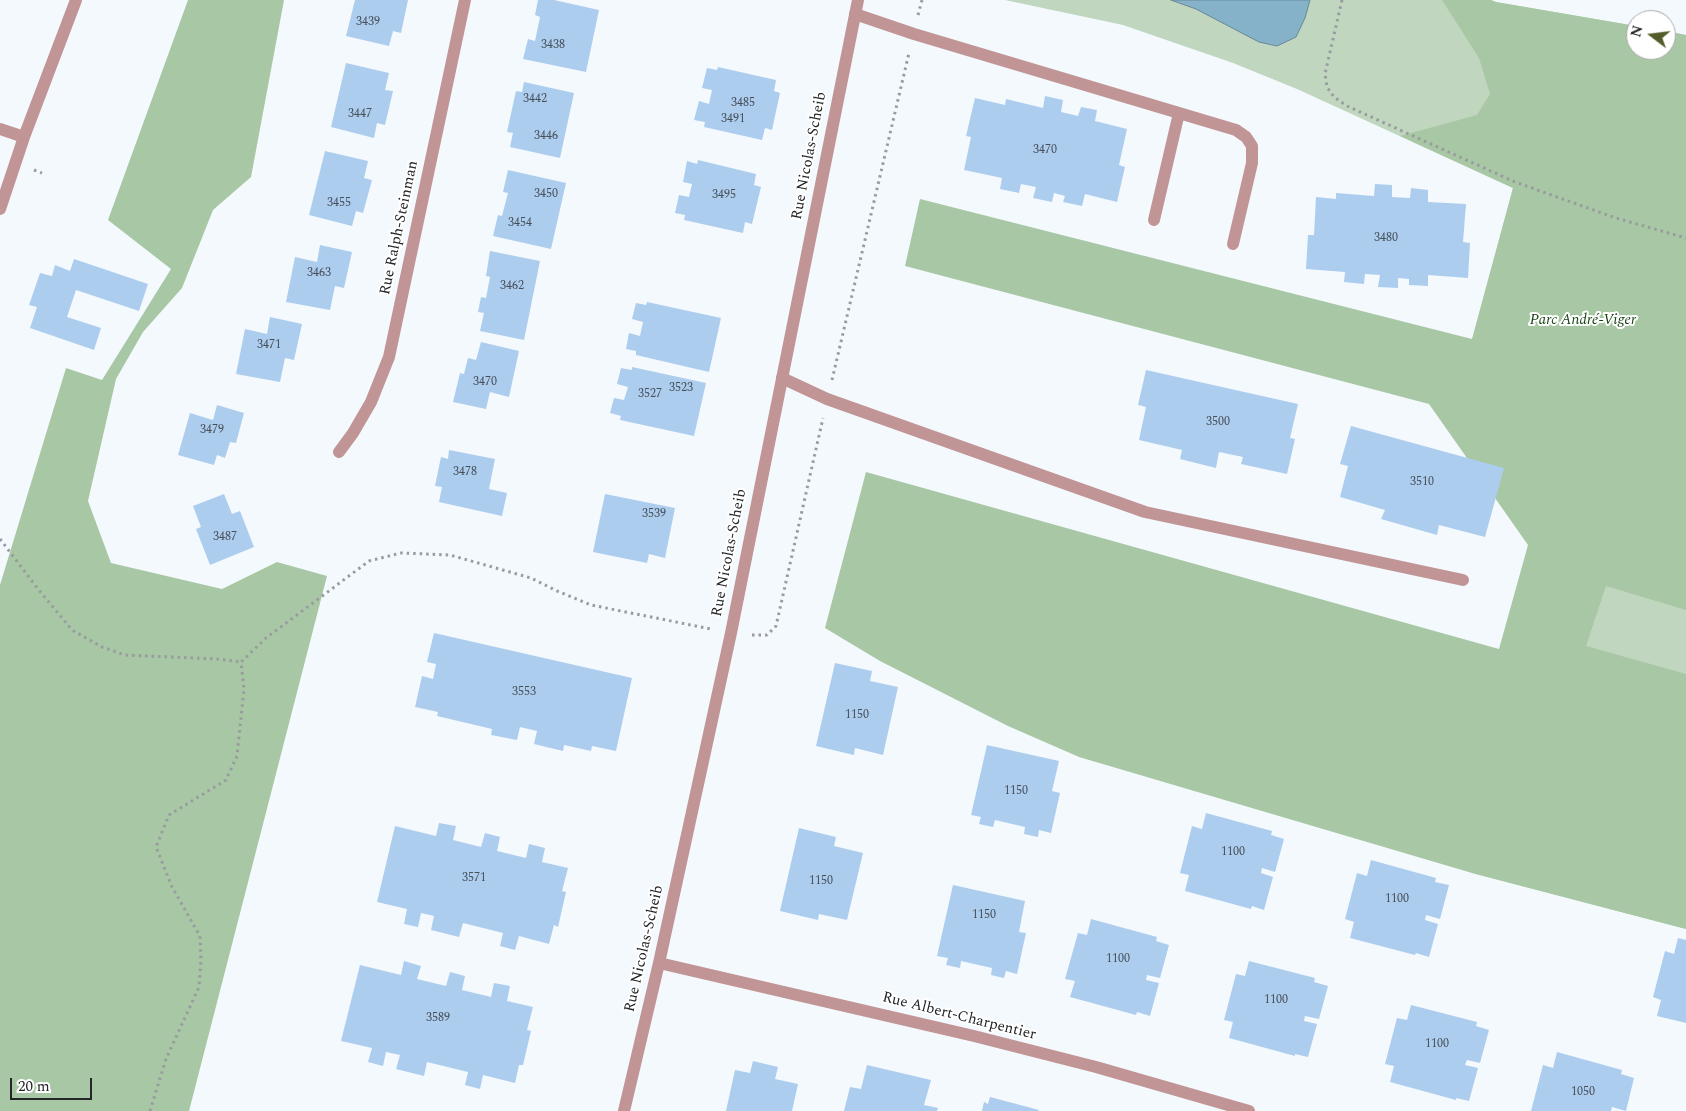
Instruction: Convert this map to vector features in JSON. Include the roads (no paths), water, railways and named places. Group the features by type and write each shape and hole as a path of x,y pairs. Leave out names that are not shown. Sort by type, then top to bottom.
{"street":[{"path":"0,209 24,137 76,0"},
{"name":"Rue Ralph-Steinman","path":"339,452 353,434 371,402 389,357 465,0"},
{"name":"Rue Nicolas-Scheib","path":"624,1111 659,963 731,633 858,0"},
{"path":"855,14 914,34 1236,130 1246,137 1252,146 1252,163 1233,244"},
{"path":"1154,220 1179,112"},
{"path":"0,129 24,137"},
{"path":"782,378 827,399 1145,512 1463,580"},
{"name":"Rue Albert-Charpentier","path":"659,963 982,1038 1096,1067 1249,1111"}],"water":[{"path":"1171,0 1310,0 1305,18 1296,37 1277,46 1259,42 1196,9"}],"park label":[{"name":"Parc André-Viger","path":"1583,321"}]}
